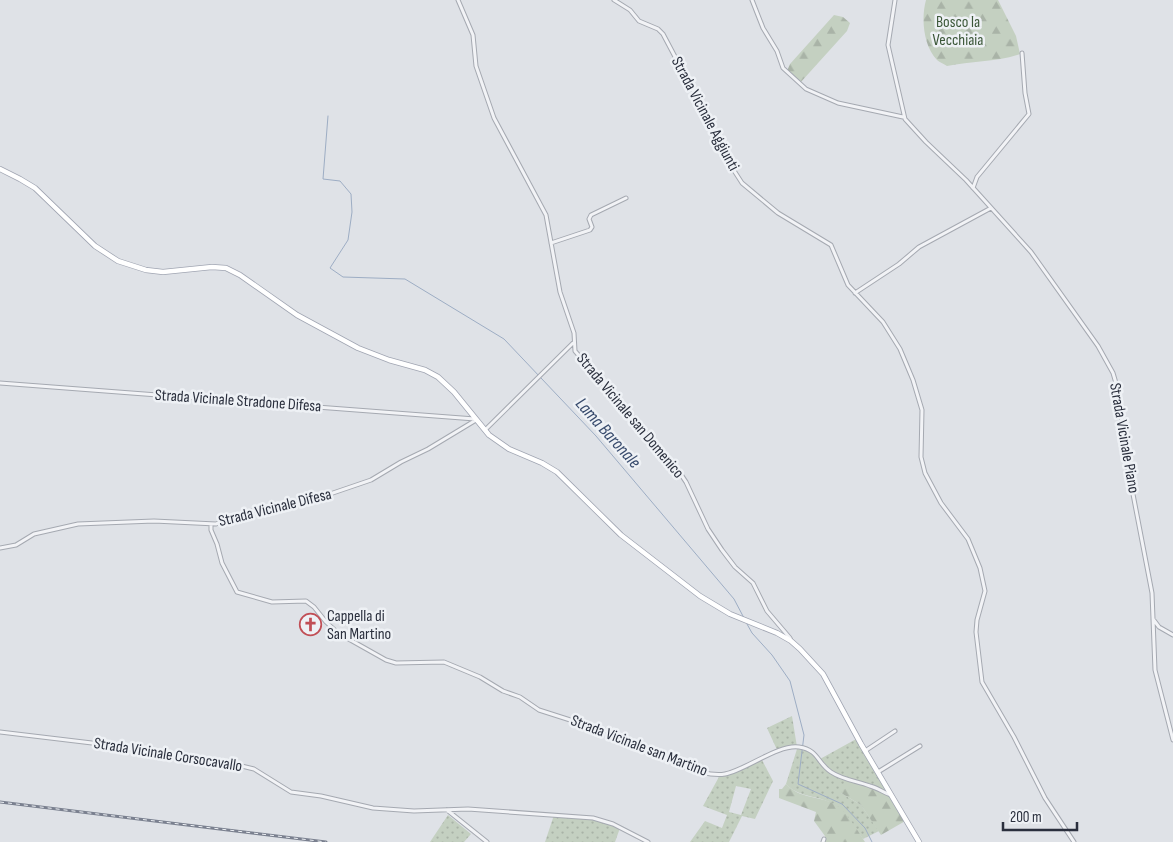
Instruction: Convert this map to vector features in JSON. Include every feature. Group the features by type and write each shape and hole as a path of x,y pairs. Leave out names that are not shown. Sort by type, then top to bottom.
{"main road":[{"path":"0,169 35,188 95,246 112,258 136,268 162,272 212,267 230,269 297,315 358,348 434,375 450,387 485,431 498,443 557,472 603,518 704,599 730,614 777,633 800,649 823,674 865,752 919,842"}],"street":[{"name":"Strada Vicinale san Domenico","path":"458,0 473,35 476,66 488,103 505,140 544,210 562,298 574,330 576,353 676,467 686,482 708,529 735,567 753,583 766,610 791,641"},
{"name":"Strada Vicinale Aggiunti","path":"614,0 630,10 639,21 658,29 663,34 709,121 724,155 742,183 778,212 831,245 835,250 843,276 855,293 888,328 907,365 922,410 921,457 925,473 941,503 965,534 980,568 985,591 977,620 976,632 982,682 1014,737 1045,798 1074,842"},
{"path":"752,0 763,28 777,51 783,68 806,89 843,105 904,117 888,45 895,0"},
{"path":"973,188 977,177 1029,114 1025,93 1022,53"},
{"name":"Strada Vicinale Piano","path":"904,117 926,142 973,188 1031,252 1098,346 1113,372 1118,390 1127,463 1152,593 1154,663 1173,740"},
{"path":"551,243 590,230 592,227 589,219 591,215 626,198"},
{"path":"855,293 899,264 919,246 991,208"},
{"path":"485,431 574,343"},
{"name":"Strada Vicinale Stradone Difesa","path":"0,383 476,419"},
{"name":"Strada Vicinale Difesa","path":"0,548 12,546 34,534 78,524 154,521 220,523 247,512 330,494 367,482 476,419"},
{"name":"Strada Vicinale san Martino","path":"211,524 211,530 221,561 237,592 272,602 306,602 314,607 338,633 386,660 396,663 444,662 480,677 503,691 520,697 539,710 602,729 674,763 703,773 712,775 729,773 781,751 797,747 813,752 828,770 840,777 872,786 891,795"},
{"path":"1153,618 1159,627 1173,635"},
{"path":"865,752 895,731"},
{"name":"Strada Vicinale Corsocavallo","path":"0,732 118,746 165,756 217,760 254,770 291,792 321,796 373,808 414,811 477,810 592,818 613,824 648,842"},
{"path":"877,772 920,746"},
{"path":"447,810 487,842"}],"green space":[{"name":"Bosco la Vecchiaia","path":"926,0 998,0 1016,36 1020,54 1002,59 947,66 940,62 932,54 924,31 924,7"},
{"path":"834,15 843,17 850,23 847,31 800,83 787,71 790,64"},
{"path":"792,716 797,747 778,752 767,728"},
{"path":"858,738 891,795 841,793 861,805 879,831 863,839 848,819 829,802 796,791 786,784 797,749 815,753 820,759"},
{"path":"762,760 773,781 755,819 742,816 729,842 690,842 705,821 722,828 727,815 703,806 720,775 741,770","holes":["736,786 751,789 741,815 729,812"]},
{"path":"846,779 891,795 907,820 881,835 861,805 841,793"},
{"path":"786,784 798,793 836,805 852,822 865,842 822,842 825,836 814,821 816,812 779,798 779,789 782,789"},
{"path":"448,815 471,834 464,842 430,842"},
{"path":"554,815 600,819 620,828 615,842 545,842"}],"waterway":[{"name":"Lama Baronale","path":"328,116 323,179 340,181 351,194 352,212 348,240 330,268 343,277 405,279 504,339 596,436 734,599 744,618"},
{"name":"Lama Baronale","path":"747,624 790,681 804,735 798,784 842,804 865,828 872,842"}],"railway":[{"path":"0,802 326,842"}],"place":[{"name":"Cappella di San Martino","path":"311,625"}]}
